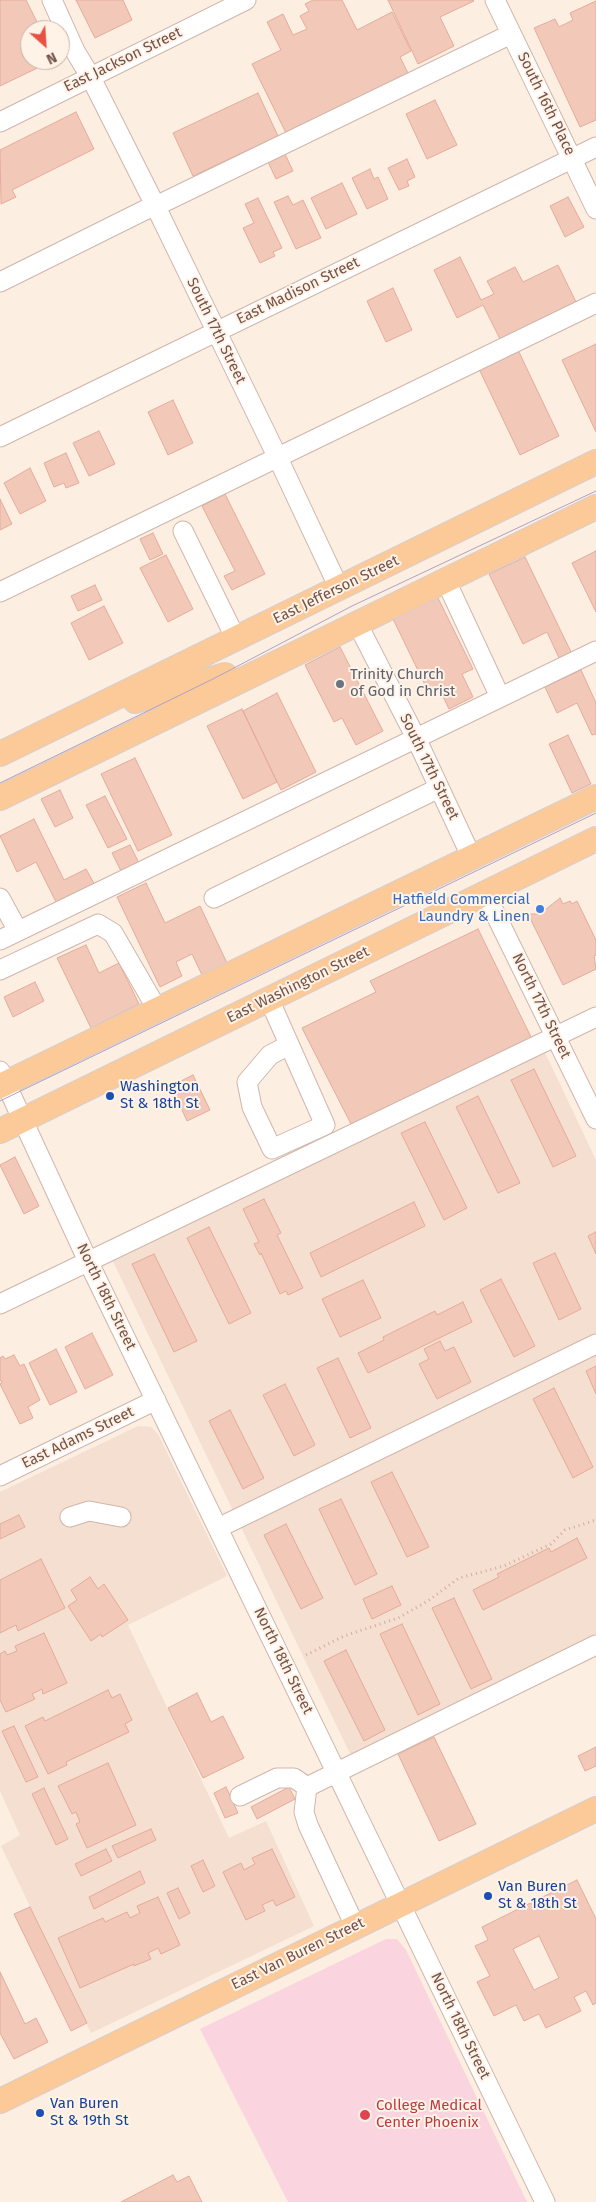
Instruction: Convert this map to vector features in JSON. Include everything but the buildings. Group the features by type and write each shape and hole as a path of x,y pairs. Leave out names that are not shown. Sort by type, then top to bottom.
{"main road":[{"name":"East Jefferson Street","path":"0,754 596,462"},
{"name":"East Jefferson Street","path":"0,798 287,657 358,625 596,507"},
{"name":"East Jefferson Street","path":"77,717 287,657"},
{"path":"2,1080 157,1009 596,796"},
{"path":"544,821 596,807"},
{"name":"East Washington Street","path":"0,1131 596,839"},
{"name":"East Van Buren Street","path":"0,2100 596,1809"}],"street":[{"name":"South 17th Street","path":"52,0 75,51 90,76 155,206 339,588"},
{"name":"South 16th Place","path":"495,0 596,209"},
{"name":"East Jackson Street","path":"0,122 242,1"},
{"path":"0,282 511,34"},
{"name":"East Madison Street","path":"0,437 596,147"},
{"path":"0,592 277,456 596,303"},
{"path":"182,531 236,639"},
{"path":"446,581 500,698"},
{"name":"South 17th Street","path":"358,625 416,738 472,856"},
{"path":"0,940 596,651"},
{"path":"214,898 439,788"},
{"name":"North 17th Street","path":"485,893 596,1119"},
{"path":"0,898 18,932"},
{"path":"0,970 98,924 113,933 157,1009"},
{"path":"268,999 289,1046 324,1125 272,1149 252,1108 247,1082 270,1055 289,1046"},
{"path":"0,1304 596,1017"},
{"name":"North 18th Street","path":"2,1080 23,1120 88,1261 546,2202"},
{"path":"218,1528 596,1344"},
{"name":"East Adams Street","path":"0,1476 156,1400"},
{"path":"70,1517 89,1512 121,1517"},
{"path":"306,1787 596,1645"},
{"path":"240,1796 277,1778 294,1778 306,1787"},
{"path":"306,1787 304,1812 306,1818 355,1926"}],"path":[{"path":"306,1655 344,1636 398,1618 428,1601 458,1578 504,1566 551,1544 565,1530 596,1520"}],"shaded area":[{"path":"541,1044 596,1160 596,1645 355,1764 108,1251"},
{"path":"138,1426 151,1427 158,1434 227,1576 128,1625 229,1838 266,1821 314,1926 91,2033 1,1846 20,1835 0,1791 0,1492"},
{"name":"College Medical Center Phoenix","path":"386,1939 397,1939 406,1950 527,2202 288,2202 200,2029"}],"tram line":[{"path":"0,783 213,679 352,606 596,491"},
{"path":"0,1101 596,813"}],"place":[{"name":"Trinity Church of God in Christ","path":"340,684"},
{"name":"Hatfield Commercial Laundry & Linen","path":"540,909"},
{"name":"Washington St & 18th St","path":"110,1096"},
{"name":"Van Buren St & 18th St","path":"488,1896"},
{"name":"Van Buren St & 19th St","path":"40,2113"},
{"name":"College Medical Center Phoenix","path":"365,2115"}]}
